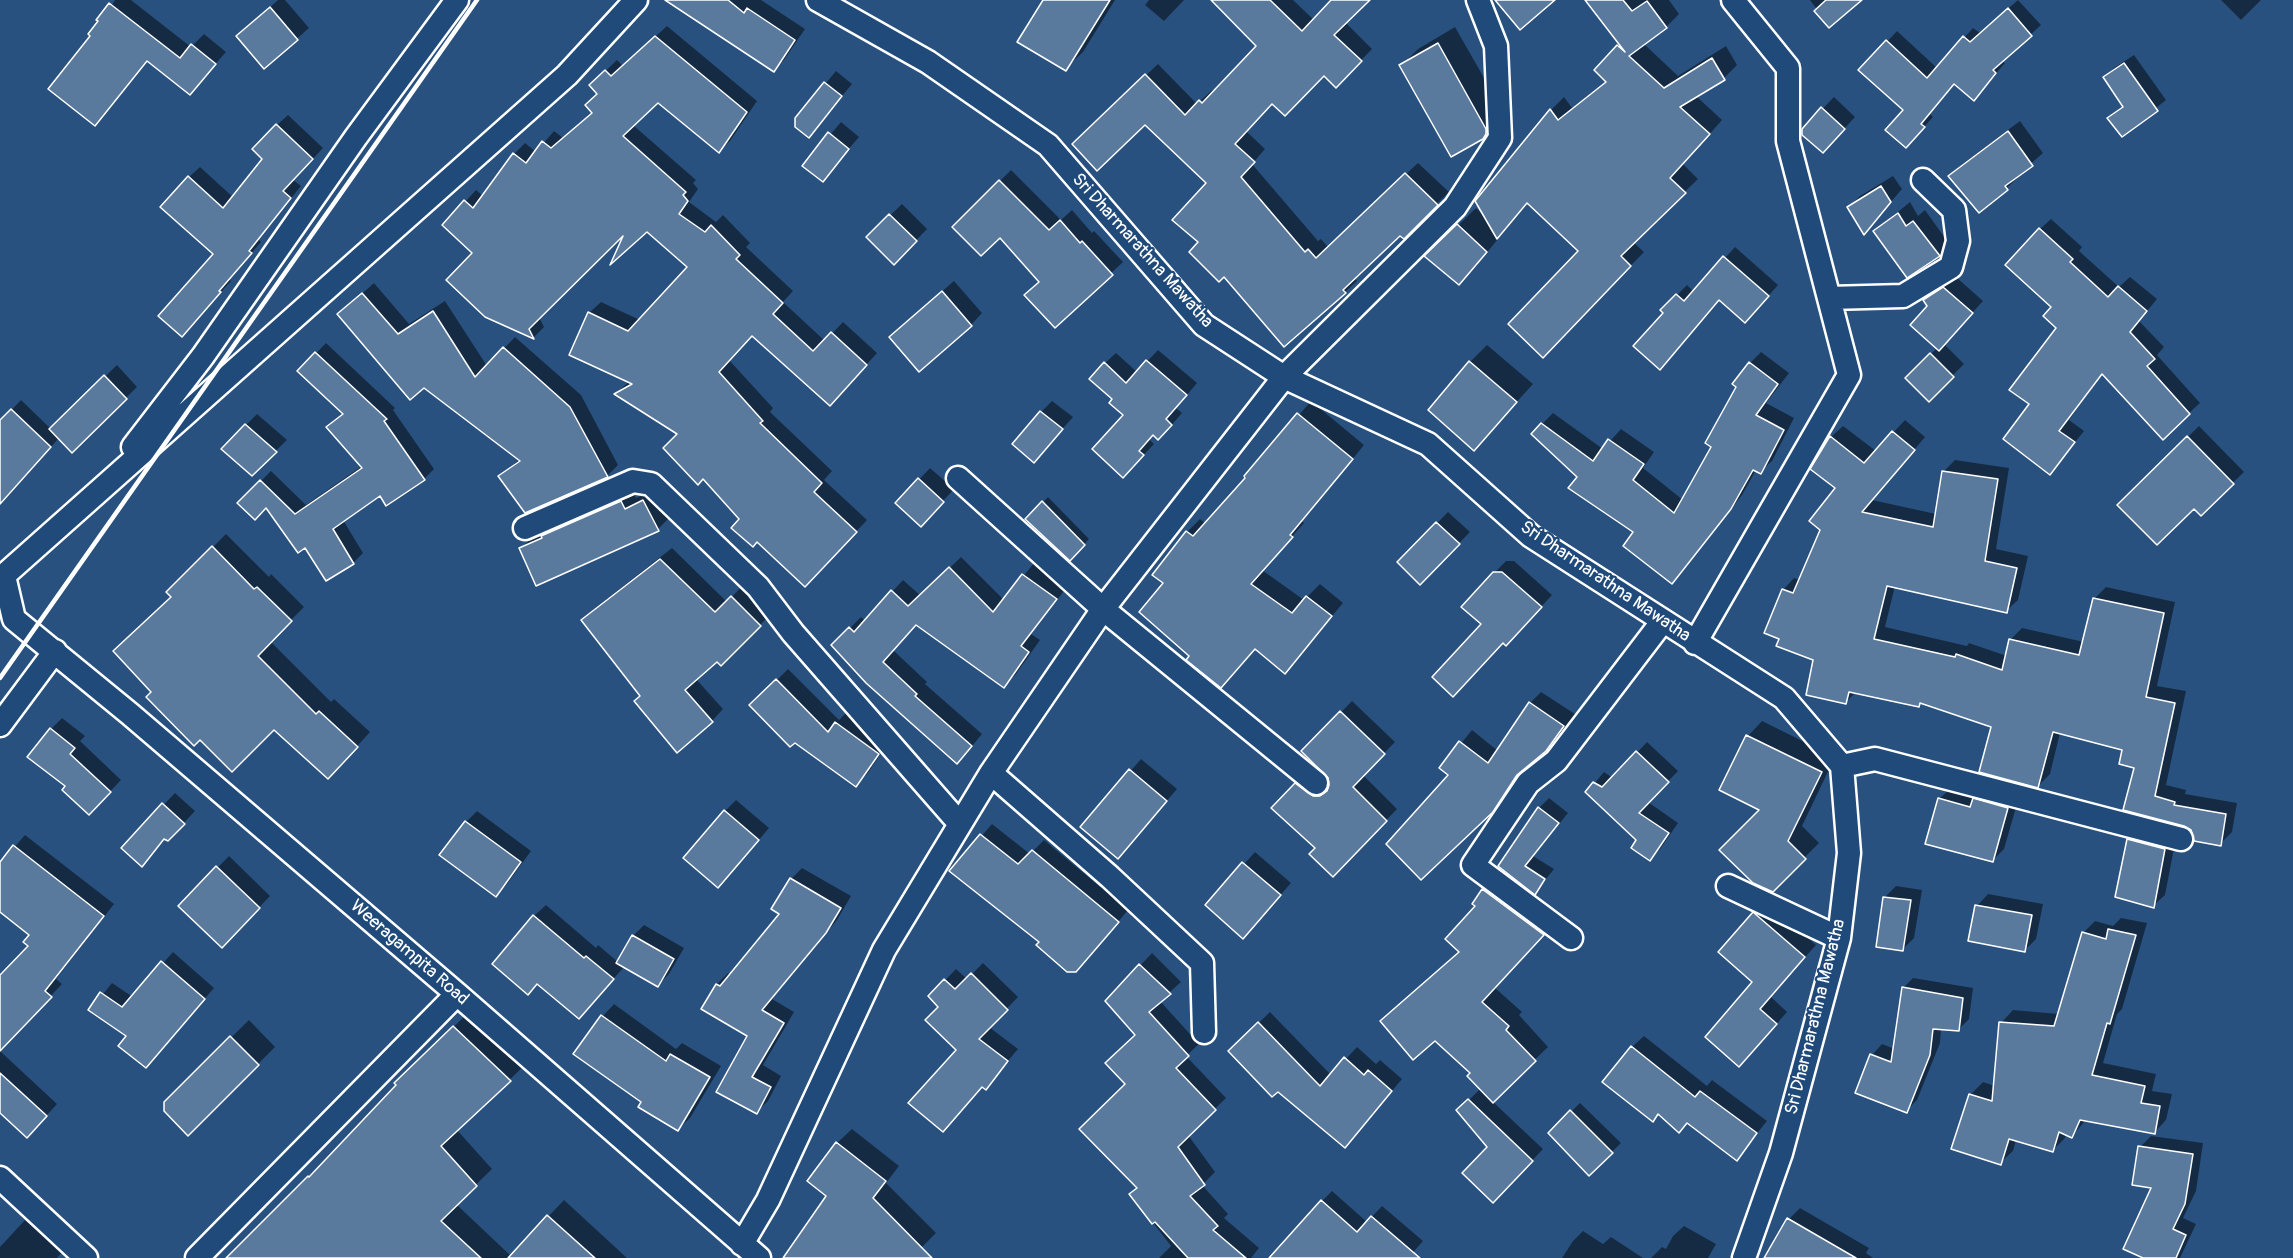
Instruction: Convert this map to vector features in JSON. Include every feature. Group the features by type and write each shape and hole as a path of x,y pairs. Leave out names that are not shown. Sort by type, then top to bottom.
{"street":[{"path":"1,584 117,467 203,356 356,137 457,0"},
{"path":"1,584 567,75 636,0"},
{"name":"Sri Dharmarathna Mawatha","path":"818,0 928,62 1048,146 1204,325 1284,377 1428,444 1530,536 1784,698 1842,766 1849,853 1839,938 1782,1153 1744,1258"},
{"path":"751,1251 768,1200 884,950 991,773 1103,609 1284,377 1455,207 1500,138 1496,46 1478,0"},
{"path":"1695,643 1849,375 1788,141 1788,68 1733,0"},
{"path":"1829,298 1903,296 1950,267 1958,241 1954,210 1923,180"},
{"path":"958,478 1103,609 1316,783"},
{"path":"525,528 633,481 651,484 758,587 793,633 960,824"},
{"name":"Weeragampita Road","path":"1,584 14,619 55,651 457,994 751,1251"},
{"path":"1571,938 1473,865 1528,783 1556,761 1662,622"},
{"path":"0,724 55,651"},
{"path":"1842,766 1875,759 2181,839"},
{"path":"991,773 1110,877 1202,963 1204,1032"},
{"path":"1728,886 1839,938"},
{"path":"197,1258 457,994"},
{"path":"0,1178 86,1258"}],"building":[{"path":"665,0 728,0 744,13 747,8 795,40 774,72"},
{"path":"1043,0 1110,0 1066,71 1017,42"},
{"path":"1211,0 1270,0 1302,31 1331,0 1370,0 1334,35 1362,61 1336,88 1324,76 1285,116 1272,104 1235,144 1255,162 1241,177 1305,252 1308,249 1316,258 1405,173 1438,205 1404,239 1400,236 1343,290 1346,293 1284,347 1224,277 1219,282 1189,252 1198,242 1172,220 1206,183 1145,125 1097,171 1072,144 1145,74 1185,115 1199,100 1202,103 1256,46"},
{"path":"1495,0 1555,0 1520,30"},
{"path":"1585,0 1623,0 1632,11 1647,1 1667,28 1629,56 1664,88 1712,58 1725,80 1680,107 1710,134 1670,178 1686,193 1621,256 1631,266 1543,358 1508,324 1578,251 1527,203 1497,239 1475,201 1550,109 1558,120 1606,82 1594,70 1617,45 1625,52"},
{"path":"1826,0 1862,0 1829,28 1814,11"},
{"path":"109,3 180,58 191,44 216,64 190,95 147,61 95,126 48,89 90,36 88,34 98,21 96,20"},
{"path":"270,7 298,40 264,69 236,36"},
{"path":"2008,8 2032,36 1993,70 1996,73 1974,101 1954,84 1921,124 1925,127 1906,148 1885,130 1903,110 1858,70 1886,40 1927,78 1963,36 1970,42"},
{"path":"655,36 747,112 719,153 658,103 623,136 686,192 683,195 688,201 679,214 705,232 711,225 740,255 736,259 783,303 773,314 813,351 831,332 867,365 830,406 752,336 719,372 763,421 760,423 822,483 814,492 857,532 805,587 757,542 753,547 731,528 739,519 703,479 698,485 663,448 677,434 614,394 632,384 569,355 588,312 628,331 687,267 647,232 610,265 623,236 529,329 534,339 485,317 446,280 472,253 442,225 464,200 473,208 513,153 526,163 542,141 551,148 592,113 585,105 597,94 589,85 605,70 611,76"},
{"path":"1438,43 1486,129 1483,139 1451,157 1399,65"},
{"path":"2124,63 2158,111 2122,137 2107,118 2123,107 2103,77"},
{"path":"824,82 842,96 809,138 795,127 795,118"},
{"path":"1821,107 1845,129 1823,153 1802,135 1802,129"},
{"path":"276,124 313,159 283,191 291,198 249,251 252,253 182,337 158,316 213,254 160,207 188,176 223,208 262,159 252,149"},
{"path":"2008,131 2033,166 2005,186 2008,190 1979,213 1948,176"},
{"path":"828,132 849,149 823,182 802,166"},
{"path":"999,180 1049,230 1060,220 1113,275 1055,328 1024,295 1039,282 1000,238 981,256 952,227"},
{"path":"1881,186 1891,202 1864,235 1847,207"},
{"path":"1898,213 1906,226 1913,221 1940,256 1907,278 1873,231"},
{"path":"889,214 917,241 894,265 866,237"},
{"path":"1457,224 1487,252 1459,285 1424,256"},
{"path":"2039,228 2073,259 2070,262 2108,297 2118,286 2147,311 2130,332 2155,359 2147,366 2190,414 2163,440 2102,374 2059,431 2075,442 2050,475 2003,439 2029,404 2009,390 2056,328 2043,316 2051,307 2005,265"},
{"path":"1723,256 1769,296 1745,323 1719,300 1660,370 1633,346 1663,313 1660,310 1676,294 1684,301"},
{"path":"1943,287 1973,313 1939,351 1910,325 1927,306 1923,300"},
{"path":"942,291 972,326 919,372 889,337"},
{"path":"362,293 398,334 433,311 475,377 503,347 570,407 608,477 525,513 498,476 520,461 424,388 410,400 337,314"},
{"path":"315,352 387,419 384,421 425,480 386,506 380,496 333,529 354,564 326,581 305,548 298,553 266,508 255,520 237,503 260,480 295,514 362,468 326,427 343,414 297,371"},
{"path":"1930,353 1954,377 1929,402 1905,378"},
{"path":"1146,360 1187,395 1166,419 1172,425 1158,440 1153,435 1139,451 1144,455 1123,478 1092,449 1123,415 1109,403 1112,399 1089,379 1104,362 1126,383"},
{"path":"1469,361 1517,402 1474,451 1428,410"},
{"path":"1749,362 1778,384 1756,415 1784,430 1761,474 1753,470 1731,509 1672,584 1623,546 1633,532 1568,488 1577,477 1531,434 1541,423 1593,461 1608,439 1644,464 1633,480 1674,513 1711,447 1705,443 1736,387 1732,384"},
{"path":"104,375 127,399 72,453 49,429"},
{"path":"11,409 51,447 0,504 0,420"},
{"path":"1040,411 1063,429 1034,463 1012,444"},
{"path":"1297,413 1353,459 1290,535 1293,537 1251,584 1292,613 1306,596 1332,616 1285,674 1255,649 1221,688 1186,660 1189,656 1139,612 1163,583 1152,575 1186,531 1193,536 1245,478 1244,476"},
{"path":"245,424 277,452 252,476 221,449"},
{"path":"1892,431 1915,450 1862,512 1933,527 1942,471 1998,479 1985,561 2017,568 2007,613 1887,586 1874,639 1955,657 1956,654 2002,670 2009,639 2079,655 2093,598 2164,613 2146,697 2175,703 2155,796 2175,802 2174,805 2226,814 2221,846 2194,841 2191,830 2184,826 2123,810 2134,768 2119,764 2122,750 2053,732 2038,788 1979,772 1991,727 1920,703 1919,707 1849,692 1846,704 1806,695 1813,660 1776,646 1779,639 1764,633 1782,589 1793,593 1820,530 1809,521 1835,488 1810,469 1830,436 1864,463"},
{"path":"2187,436 2234,484 2201,516 2194,509 2157,545 2117,505"},
{"path":"918,478 944,502 921,527 895,503"},
{"path":"643,500 659,531 536,586 519,548 621,501 625,509"},
{"path":"1042,501 1085,545 1070,561 1025,519"},
{"path":"1436,522 1460,544 1420,585 1397,562"},
{"path":"212,546 254,589 257,587 292,621 258,656 316,714 319,711 358,747 328,779 274,730 232,772 200,740 194,746 146,697 151,692 113,651 171,597 166,592"},
{"path":"660,559 715,612 731,596 761,626 721,666 717,662 685,690 713,722 677,753 634,701 640,696 581,620"},
{"path":"949,567 993,612 1022,574 1057,599 1021,646 1029,652 1004,688 916,625 883,662 917,694 915,696 972,746 957,764 866,683 831,645 849,627 854,632 891,590 908,606"},
{"path":"1493,572 1502,572 1542,607 1506,646 1503,643 1453,697 1432,677 1481,624 1461,607"},
{"path":"776,679 828,732 835,722 879,754 856,787 795,743 790,747 749,705"},
{"path":"1529,702 1564,726 1546,751 1517,775 1493,812 1421,880 1386,844 1448,775 1439,768 1459,741 1488,763"},
{"path":"1340,711 1385,754 1353,787 1387,821 1333,877 1309,854 1315,848 1271,808 1295,783 1313,796 1320,796 1327,791 1328,778 1301,751"},
{"path":"50,728 75,748 70,754 111,792 89,815 62,790 65,786 27,757"},
{"path":"1746,735 1822,772 1788,841 1806,859 1773,892 1753,883 1719,850 1759,810 1719,790"},
{"path":"1636,751 1669,782 1639,813 1669,833 1650,861 1631,848 1636,840 1585,792 1593,782 1602,787"},
{"path":"1129,769 1167,801 1118,859 1080,827"},
{"path":"1938,798 1970,807 1973,798 2008,808 1993,862 1925,844"},
{"path":"162,803 185,824 168,841 164,839 142,867 121,848"},
{"path":"1538,807 1559,823 1525,866 1545,879 1535,895 1498,866"},
{"path":"724,810 759,840 718,888 683,858"},
{"path":"465,821 521,862 496,897 439,855"},
{"path":"980,834 1018,864 1032,850 1119,922 1076,972 1067,972 1036,945 1039,942 949,871"},
{"path":"2127,839 2165,849 2154,908 2115,897"},
{"path":"13,845 104,916 45,991 52,997 0,1051 0,975 28,946 23,942 29,935 0,912 0,862"},
{"path":"1242,862 1281,895 1243,939 1205,905"},
{"path":"216,866 260,908 222,948 178,906"},
{"path":"790,878 841,908 826,933 762,1010 784,1023 752,1077 771,1087 757,1114 716,1092 747,1036 701,1009 716,984 720,986 779,914 771,909"},
{"path":"1482,889 1544,935 1482,1002 1509,1026 1506,1030 1536,1061 1493,1103 1467,1076 1470,1073 1435,1041 1413,1060 1380,1021 1459,952 1445,939 1475,906 1472,904"},
{"path":"1883,897 1911,900 1903,951 1876,947"},
{"path":"1975,905 2032,915 2025,952 1968,941"},
{"path":"1753,912 1805,957 1760,1009 1777,1024 1739,1067 1705,1037 1752,982 1718,952"},
{"path":"533,915 584,958 586,956 614,979 579,1019 537,984 528,995 492,964"},
{"path":"2108,929 2136,935 2110,1024 2107,1023 2092,1075 2145,1086 2141,1103 2160,1106 2155,1134 2080,1120 2072,1138 2059,1132 2053,1152 2009,1139 2001,1165 1951,1149 1969,1094 1992,1101 1999,1022 2054,1026 2082,932 2106,939"},
{"path":"632,935 674,959 658,987 616,963"},
{"path":"161,961 205,999 146,1068 118,1046 126,1036 88,1010 100,992 122,1007"},
{"path":"1139,964 1171,994 1149,1012 1189,1056 1176,1068 1216,1110 1178,1147 1205,1185 1190,1196 1218,1226 1213,1230 1246,1258 1188,1258 1155,1222 1152,1224 1129,1194 1137,1188 1079,1129 1125,1084 1105,1063 1135,1035 1105,1001"},
{"path":"971,973 1008,1010 979,1039 1008,1061 986,1090 982,1087 943,1132 908,1103 956,1050 925,1020 938,1007 928,996 944,979 955,989"},
{"path":"1902,987 1963,998 1959,1031 1933,1029 1930,1055 1907,1113 1855,1093 1870,1054 1891,1062"},
{"path":"601,1015 666,1061 670,1054 710,1077 678,1131 638,1107 641,1102 573,1054"},
{"path":"1258,1022 1320,1086 1344,1057 1364,1075 1368,1070 1392,1091 1345,1148 1278,1092 1272,1097 1228,1051"},
{"path":"453,1026 511,1081 441,1146 477,1186 441,1221 481,1258 226,1258 309,1177 396,1085 394,1083"},
{"path":"230,1036 259,1065 188,1136 164,1111 164,1102"},
{"path":"1631,1046 1695,1097 1700,1091 1757,1133 1737,1161 1687,1123 1679,1133 1658,1114 1653,1122 1602,1082"},
{"path":"0,1073 47,1116 27,1138 0,1113"},
{"path":"1468,1099 1533,1161 1493,1203 1462,1173 1487,1147 1456,1110"},
{"path":"1570,1110 1613,1153 1589,1176 1548,1133"},
{"path":"836,1142 886,1181 873,1198 932,1258 783,1258 826,1196 807,1181"},
{"path":"2138,1146 2193,1154 2185,1204 2173,1229 2186,1235 2176,1258 2143,1258 2123,1249 2151,1188 2132,1185"},
{"path":"1321,1200 1357,1232 1371,1216 1420,1258 1269,1258"},
{"path":"547,1215 595,1258 508,1258"},
{"path":"1787,1218 1856,1258 1764,1258"}],"railway":[{"path":"0,678 477,0"}]}
